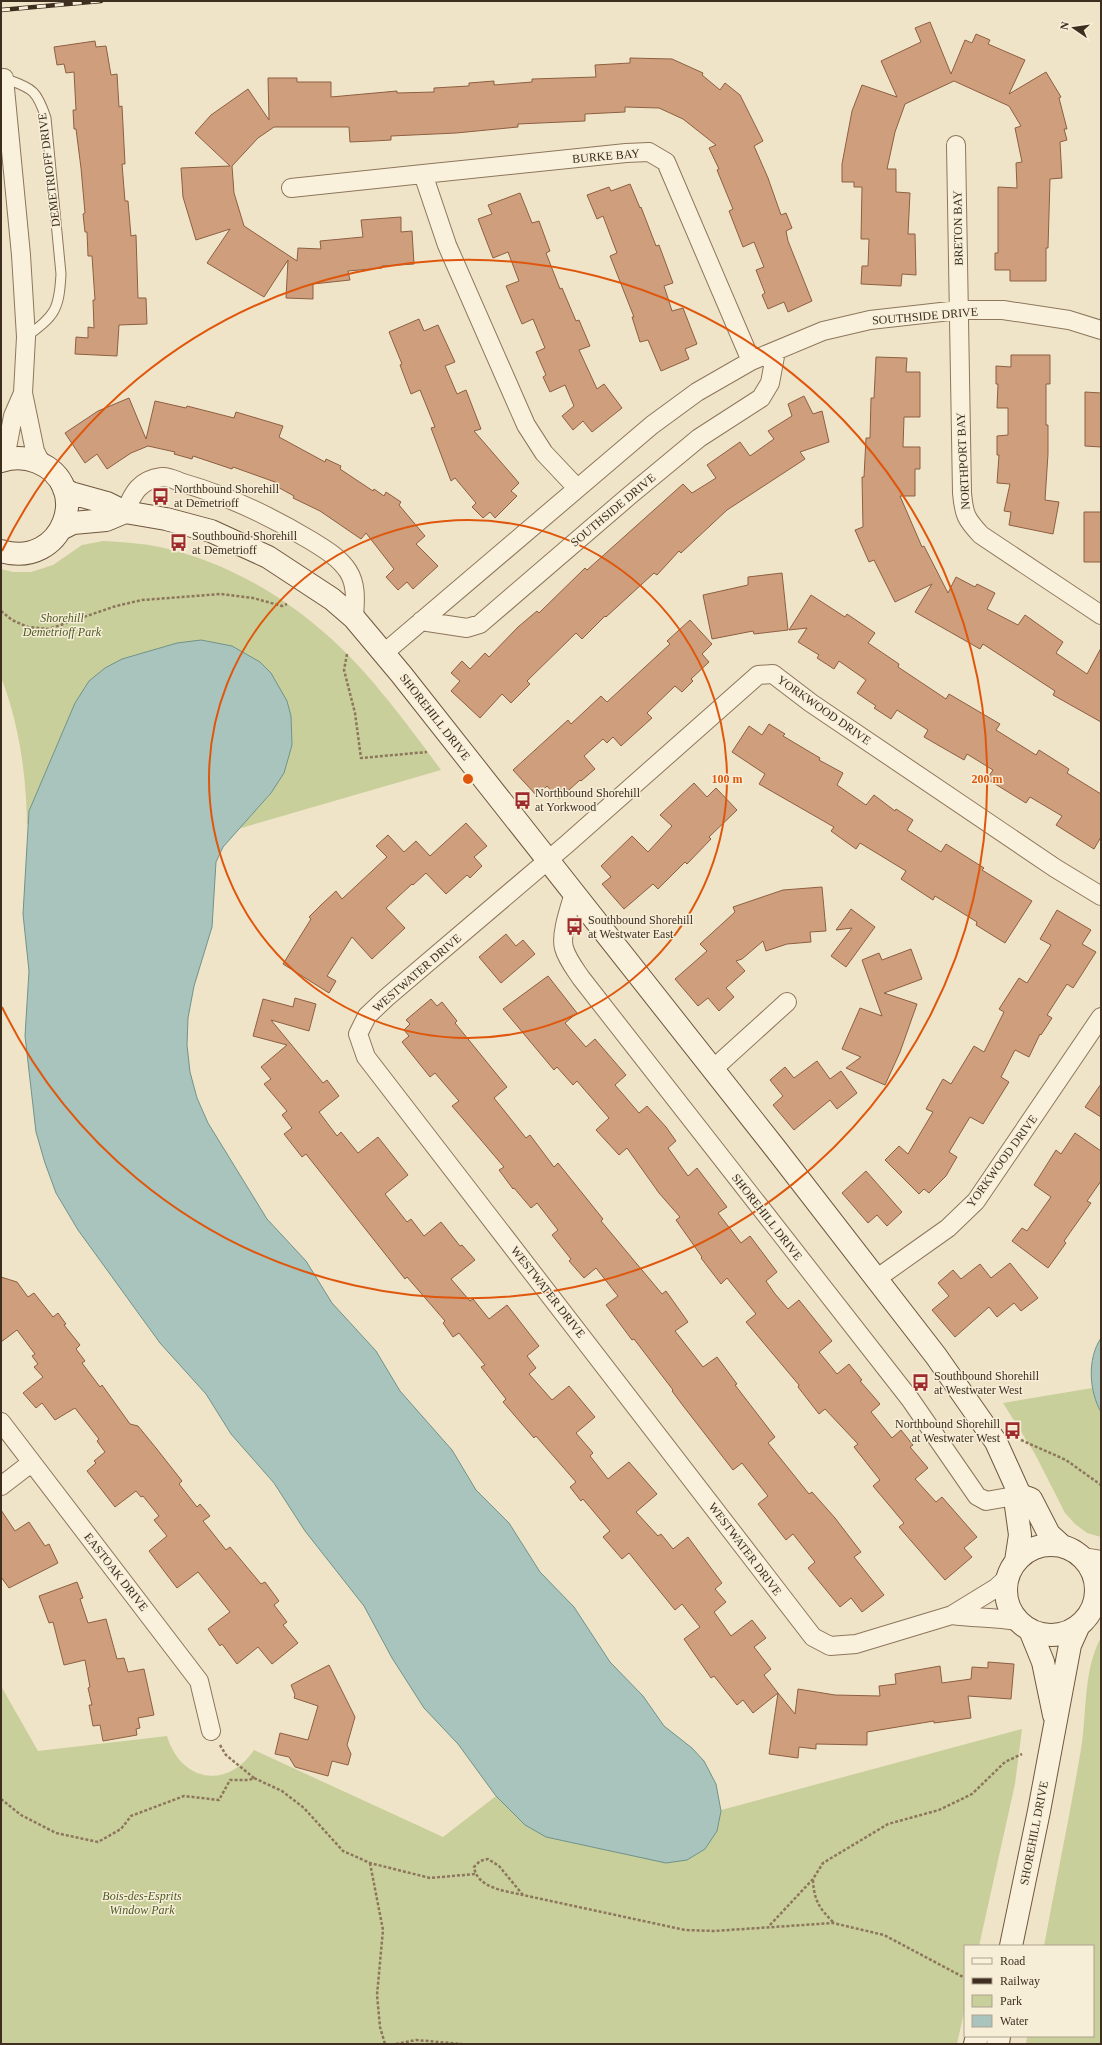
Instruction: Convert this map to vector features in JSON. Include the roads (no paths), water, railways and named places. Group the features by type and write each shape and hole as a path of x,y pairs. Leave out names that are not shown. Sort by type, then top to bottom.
{"street":[{"name":"DEMETRIOFF DRIVE","path":"4,78 21,255 26,337 23,393 36,451 41,463"},
{"name":"BRETON BAY","path":"956,145 959,310"},
{"name":"BURKE BAY","path":"291,188 626,153 649,152 666,162 751,360"},
{"path":"424,174 447,244 526,425 544,453 576,488"},
{"name":"SOUTHSIDE DRIVE","path":"384,653 576,488 676,406 751,360 823,332 863,322 959,310 1003,310 1069,320 1101,330"},
{"name":"NORTHPORT BAY","path":"959,310 962,493 964,513 968,521 981,535 1101,615"},
{"name":"SOUTHSIDE DRIVE","path":"421,621 467,628 480,624 699,438 760,398 770,383 776,351"},
{"name":"DEMETRIOFF DRIVE","path":"1,461 7,448 13,416 23,393"},
{"path":"1,461 18,458 41,463 57,476 64,489 66,497 66,514 61,529 50,543 35,552 18,555 1,551"},
{"path":"61,529 73,523 106,520 125,512 134,491 149,481 163,477 230,499 266,515 339,560 348,570 354,583 354,618"},
{"name":"SHOREHILL DRIVE","path":"64,489 71,494 108,503 125,512 166,518 211,531 268,557 332,600 354,618 384,653 548,860 775,1148 936,1356 996,1442 1020,1495"},
{"name":"YORKWOOD DRIVE","path":"548,860 758,675 773,674 811,703 1016,841 1101,896"},
{"name":"WESTWATER DRIVE","path":"548,860 386,998 367,1016 358,1034 366,1057 813,1636 830,1646 856,1644 952,1615 996,1588 1012,1569"},
{"name":"SHOREHILL DRIVE","path":"574,893 563,936 563,947 572,965 581,978 910,1399 977,1496 986,1501 1020,1495 1031,1499 1050,1534 1061,1545"},
{"path":"712,1070 787,1002"},
{"name":"YORKWOOD DRIVE","path":"876,1279 948,1228 976,1201 1101,1017"},
{"name":"EASTOAK DRIVE","path":"1,1422 199,1681 211,1731"},
{"path":"1,1486 31,1463"},
{"path":"1012,1569 1026,1552 1039,1546 1061,1545 1092,1559 1092,1569 1098,1598 1087,1618 1079,1625 1064,1634 1054,1636 1045,1635 1023,1626 1009,1608 1006,1594 1020,1535 1016,1506 1020,1495"},
{"name":"WESTWATER DRIVE","path":"952,1615 984,1619 1004,1618 1023,1626"},
{"name":"SHOREHILL DRIVE","path":"1012,1945 1040,1811 1055,1720 1070,1645 1079,1625"},
{"name":"SHOREHILL DRIVE","path":"1023,1626 1043,1662 1055,1720"}],"lane":[{"name":"DEMETRIOFF DRIVE","path":"4,78 30,88 39,98 46,118 61,274 60,297 55,311 49,319 26,337"}],"water":[{"path":"201,640 232,646 260,662 271,673 287,701 291,716 292,745 284,773 271,793 223,847 216,862 212,927 194,986 188,1018 187,1045 190,1072 197,1098 208,1123 267,1219 306,1261 332,1303 376,1351 400,1391 452,1450 476,1490 509,1523 540,1572 574,1607 610,1662 643,1696 664,1726 692,1748 704,1761 716,1784 721,1811 717,1831 705,1849 687,1860 666,1863 546,1837 525,1825 496,1796 458,1744 424,1708 392,1658 364,1606 305,1531 274,1483 231,1434 206,1394 160,1343 78,1230 56,1193 36,1132 25,1036 29,971 23,914 29,811 75,703 89,681 105,668 122,659 177,643"},
{"path":"1101,1338 1101,1412 1094,1395 1091,1375 1093,1355"}],"railway":[{"path":"1,10 101,1"}],"place":[{"name":"Northbound Shorehill at Demetrioff","path":"161,496"},
{"name":"Southbound Shorehill at Demetrioff","path":"179,543"},
{"name":"Northbound Shorehill at Yorkwood","path":"522,800"},
{"name":"Southbound Shorehill at Westwater East","path":"575,927"},
{"name":"Southbound Shorehill at Westwater West","path":"921,1383"},
{"name":"Northbound Shorehill at Westwater West","path":"1013,1431"}],"park label":[{"name":"Shorehill Demetrioff Park","path":"62,625"},
{"name":"Bois-des-Esprits Window Park","path":"142,1903"}]}
